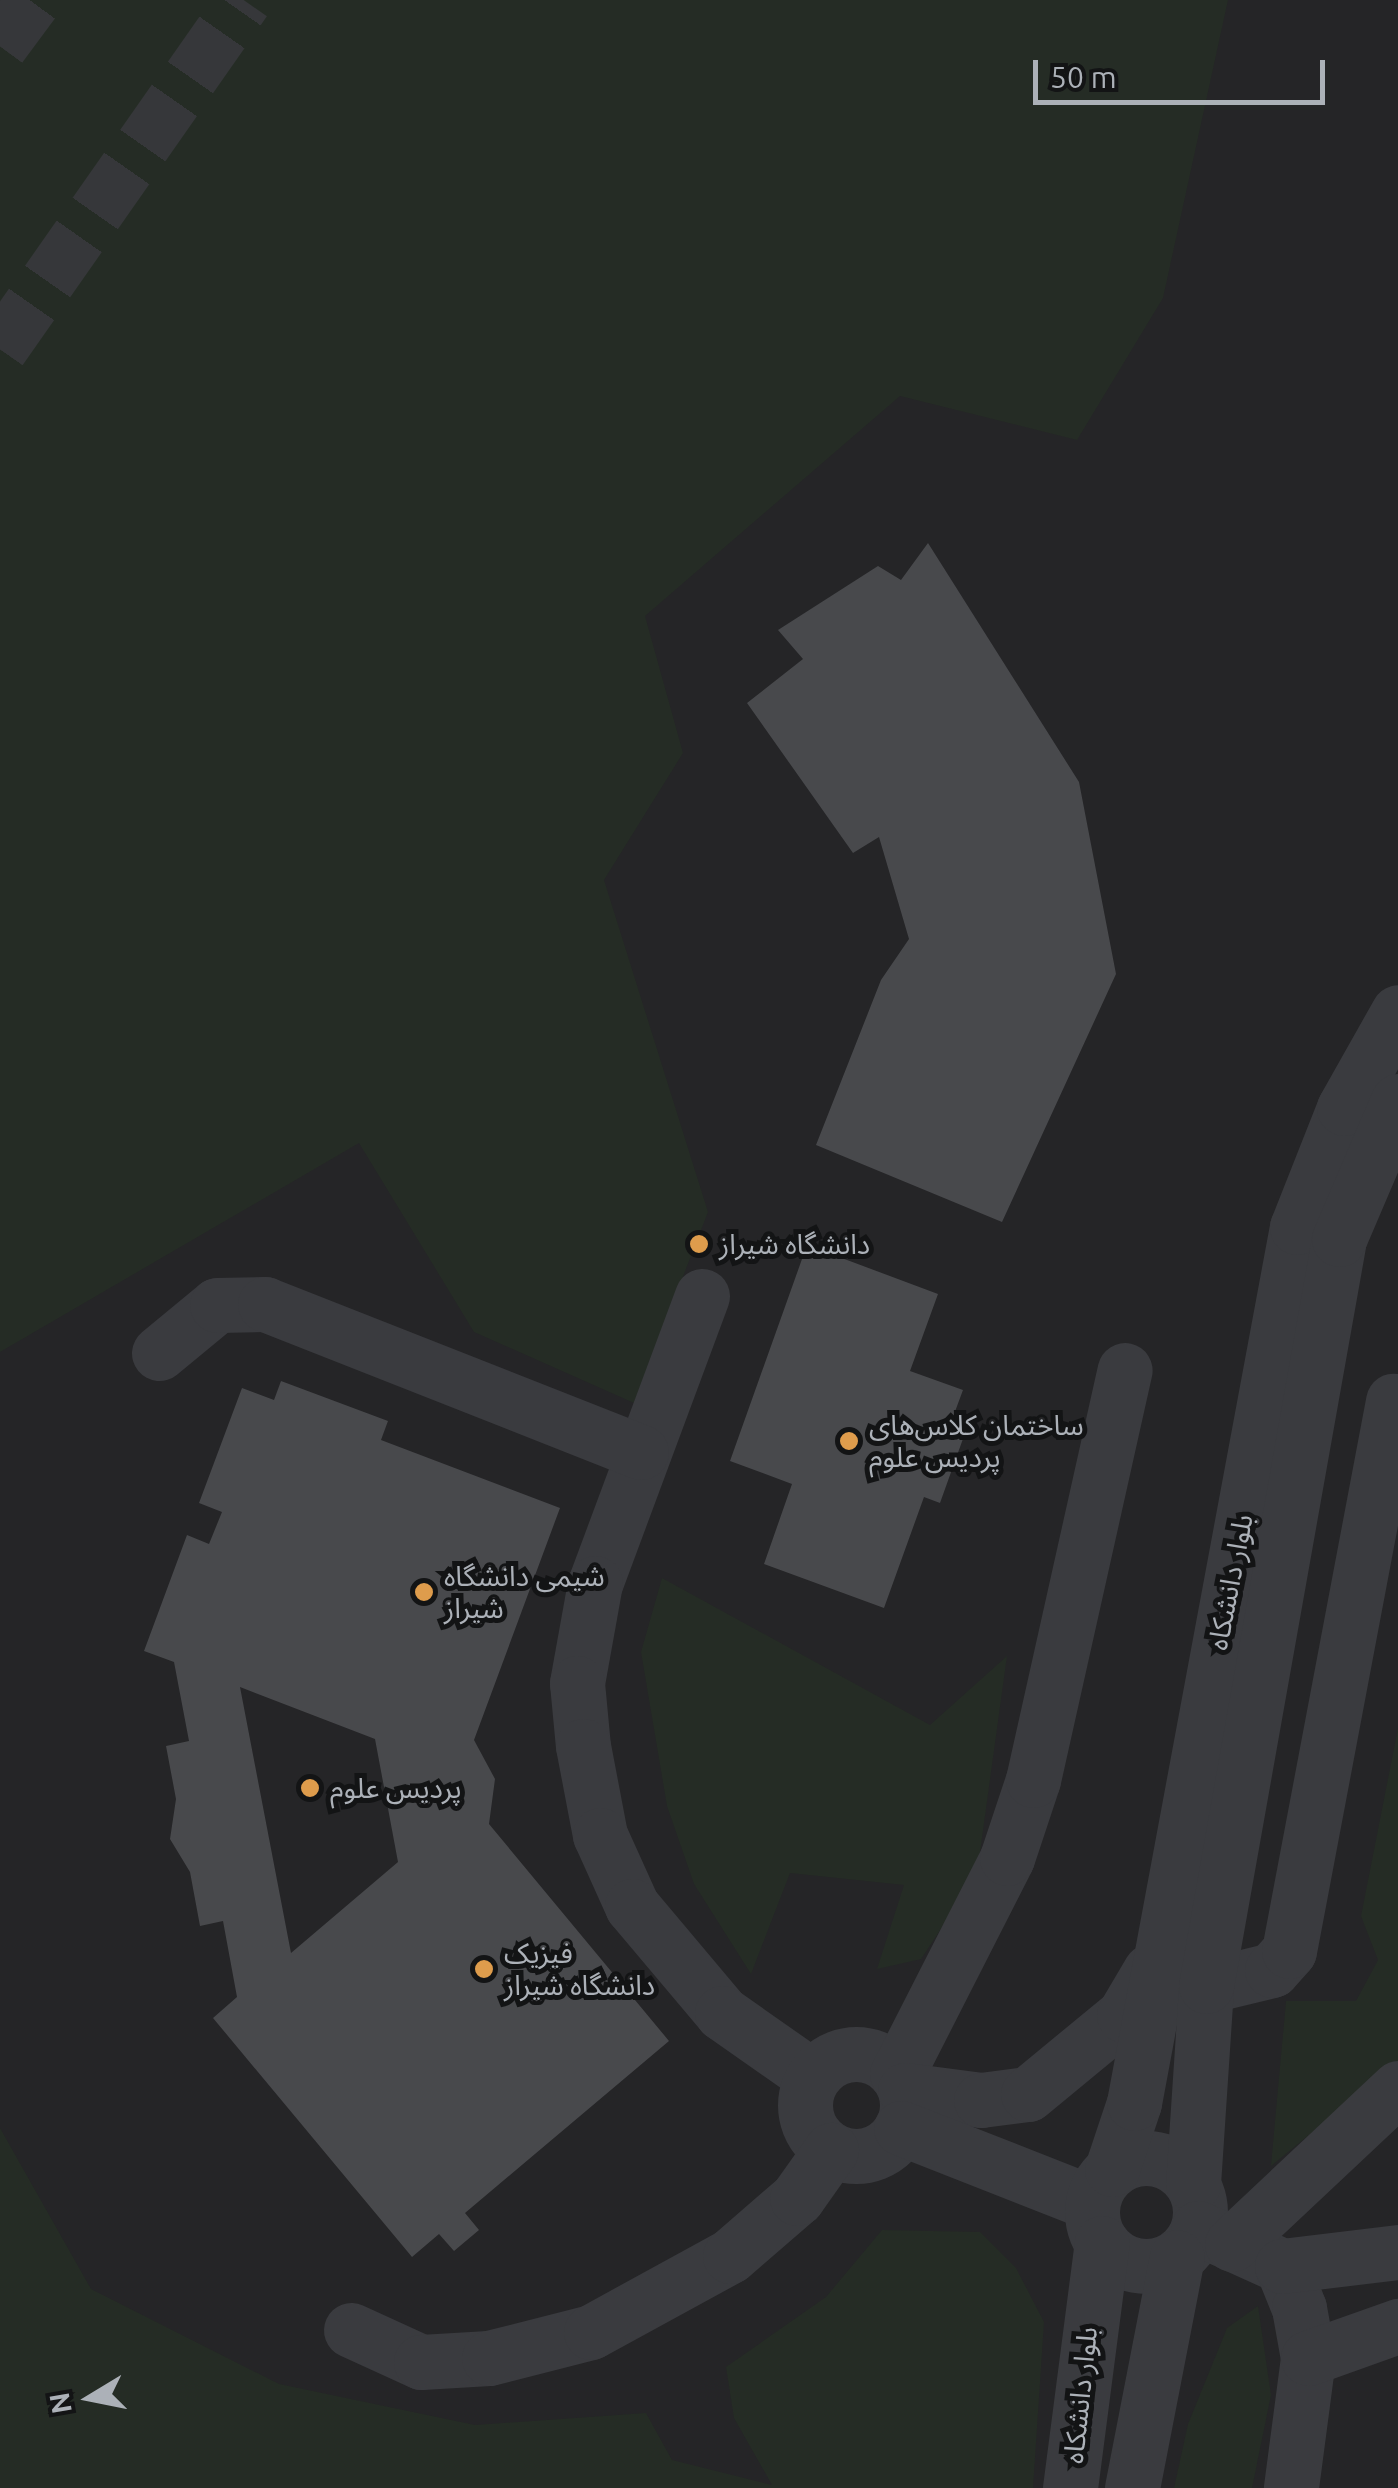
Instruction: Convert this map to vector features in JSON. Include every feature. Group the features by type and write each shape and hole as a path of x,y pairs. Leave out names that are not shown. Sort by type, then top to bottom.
{"street":[{"name":"بلوار دانشکاه","path":"1070,2488 1102,2205 1134,2103 1297,1227 1344,1108 1398,1012"},
{"name":"بلوار دانشکاه","path":"1132,2488 1200,2228 1206,1986 1339,1239 1398,1100"},
{"path":"702,1296 595,1584 577,1683 600,1835 632,1906 695,1985 750,2038 812,2077"},
{"path":"159,1354 217,1305 265,1304 641,1452"},
{"path":"812,2077 806,2118 832,2150 863,2156 901,2098 1007,1858 1033,1780 1125,1370"},
{"path":"1206,1986 1272,1970 1289,1951 1393,1401"},
{"path":"901,2098 981,2100 1028,2094 1124,2016 1162,1951"},
{"path":"812,2077 854,2053 901,2098 1102,2205 1146,2267 1398,2088"},
{"path":"352,2330 421,2362 489,2358 590,2332 730,2256 797,2198 832,2150"},
{"path":"1102,2205 1146,2157 1181,2170 1200,2228 1282,2266 1398,2252"},
{"path":"1282,2266 1308,2358 1296,2483"},
{"path":"1308,2358 1398,2326"}],"shaded area":[{"name":"دانشگاه شیراز","path":"0,0 1398,0 1398,2488 0,2488"},
{"path":"0,0 1228,0 1163,298 1077,440 900,396 645,616 683,753 604,880 708,1212 634,1403 474,1332 359,1143 0,1352"},
{"path":"662,1578 930,1725 1007,1656 977,1874 921,1959 877,1969 904,1885 790,1873 751,1974 694,1884 667,1806 641,1652"},
{"path":"1398,1728 1398,2062 1271,2166 1286,2001 1356,2001 1378,1960 1361,1916"},
{"path":"0,2128 91,2289 279,2384 475,2425 646,2413 672,2460 772,2485 734,2418 726,2367 826,2297 882,2230 980,2232 1016,2268 1044,2322 1033,2488 0,2488"},
{"path":"1258,2306 1271,2395 1252,2488 1174,2488 1188,2424 1227,2328"}],"building":[{"path":"928,543 1079,782 1116,974 1002,1222 816,1145 881,980 909,939 879,837 853,853 747,703 803,659 778,630 878,566 901,580"},
{"name":"ساختمان کلاس‌های پردیس علوم","path":"807,1245 938,1294 910,1371 963,1390 953,1417 969,1422 940,1503 924,1497 884,1608 764,1564 792,1484 730,1461"},
{"path":"281,1381 388,1421 381,1440 560,1508 474,1740 495,1779 489,1824 669,2041 465,2213 479,2230 454,2251 439,2234 412,2257 213,2018 237,1997 223,1921 200,1926 190,1872 170,1839 176,1799 166,1746 189,1741 174,1662 144,1651 187,1535 209,1544 222,1512 199,1503 242,1388 274,1400","holes":["240,1687 375,1739 398,1862 291,1953"]}],"tunnel":[{"path":"0,46 34,0"},
{"path":"0,349 244,0"}],"place":[{"name":"دانشگاه شیراز","path":"699,1244"},
{"name":"ساختمان کلاس‌های پردیس علوم","path":"849,1441"},
{"name":"شیمى دانشگاه شیراز","path":"424,1592"},
{"name":"پردیس علوم","path":"310,1788"},
{"name":"فیزیک دانشگاه شیراز","path":"484,1969"}]}
